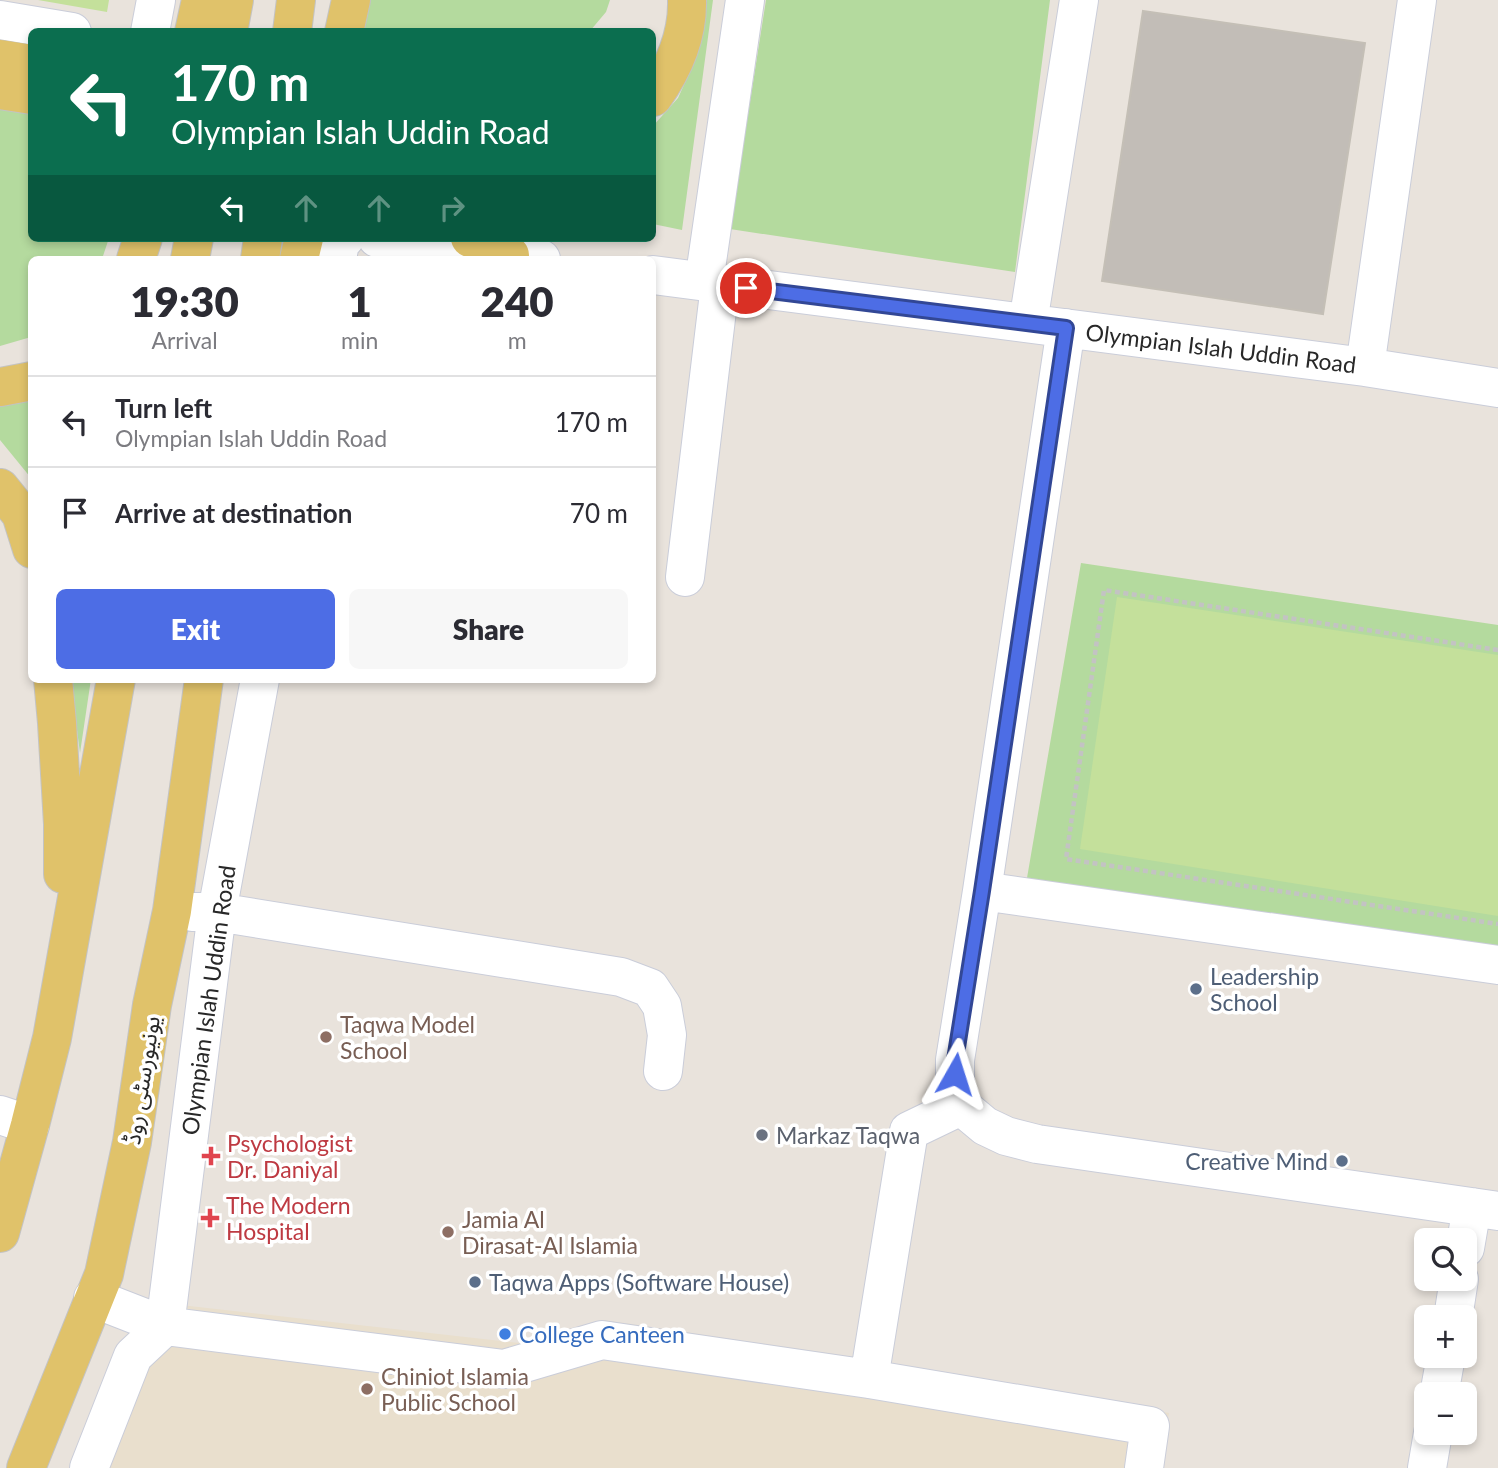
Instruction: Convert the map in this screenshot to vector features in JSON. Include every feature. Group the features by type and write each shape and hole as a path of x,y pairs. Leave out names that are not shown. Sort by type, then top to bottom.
{"main road":[{"path":"195,28 201,0"},
{"path":"229,28 234,0"},
{"path":"292,28 296,0"},
{"path":"345,28 351,0"},
{"path":"656,36 662,0"},
{"path":"656,93 682,46 687,0"},
{"path":"0,59 28,63"},
{"path":"0,90 28,94"},
{"path":"482,242 523,256"},
{"path":"0,387 28,383"},
{"path":"0,488 21,514 28,536"},
{"path":"52,1038 45,949 63,871 63,824 53,683"},
{"path":"0,1233 15,1120 52,1038 115,683"},
{"name":"یونیورسٹی روڈ","path":"26,1468 104,1274 132,1142 152,1005 172,911 203,683"}],"street":[{"path":"151,28 156,0"},
{"path":"685,577 712,283 745,0"},
{"path":"1028,323 1079,0"},
{"path":"1365,367 1418,0"},
{"path":"0,20 48,28"},
{"path":"408,242 518,256"},
{"name":"Olympian Islah Uddin Road","path":"656,275 1365,367 1498,388"},
{"path":"1066,328 955,1060 955,1088 961,1106 985,1126 1006,1136 1037,1144 1485,1209 1475,1228"},
{"name":"Olympian Islah Uddin Road","path":"165,1326 217,912 259,683"},
{"path":"982,891 1498,965"},
{"path":"172,911 217,912 621,977 650,988 662,1006 667,1035 663,1071"},
{"path":"869,1379 909,1131 961,1106"},
{"path":"93,1298 165,1326 505,1369 602,1340 869,1379 1150,1426 1144,1468"},
{"path":"89,1468 133,1356 165,1326"},
{"path":"1427,1468 1431,1445"}],"path":[{"path":"1498,650 1104,590 1066,859 1498,924"}],"shaded area":[{"path":"145,1301 563,1348 604,1320 868,1359 1169,1413 1159,1468 94,1468"}],"green space":[{"path":"38,0 109,0 107,12"},
{"path":"363,0 610,0 606,12 593,28 357,28"},
{"path":"703,0 713,0 682,230 656,225 656,123 678,98 693,65"},
{"path":"766,0 1050,0 1015,272 730,229"},
{"path":"0,100 28,103 28,242 108,242 103,256 28,256 28,338 0,346"},
{"path":"28,385 28,474 0,440 0,391"},
{"path":"1081,563 1498,625 1498,949 1027,878"},
{"path":"1117,597 1498,655 1498,916 1080,849"},
{"path":"90,683 80,753 71,684"}],"building":[{"path":"1143,11 1365,43 1323,314 1102,281"}],"place":[{"name":"Leadership School","path":"1196,989"},
{"name":"Taqwa Model School","path":"326,1037"},
{"name":"Markaz Taqwa","path":"762,1135"},
{"name":"Psychologist Dr. Daniyal","path":"211,1156"},
{"name":"Creative Mind","path":"1342,1161"},
{"name":"The Modern Hospital","path":"210,1218"},
{"name":"Jamia Al Dirasat-Al Islamia","path":"448,1232"},
{"name":"Taqwa Apps (Software House)","path":"475,1282"},
{"name":"College Canteen","path":"505,1334"},
{"name":"Chiniot Islamia Public School","path":"367,1389"}],"route":[{"path":"746,288 1066,328 955,1074"}]}
